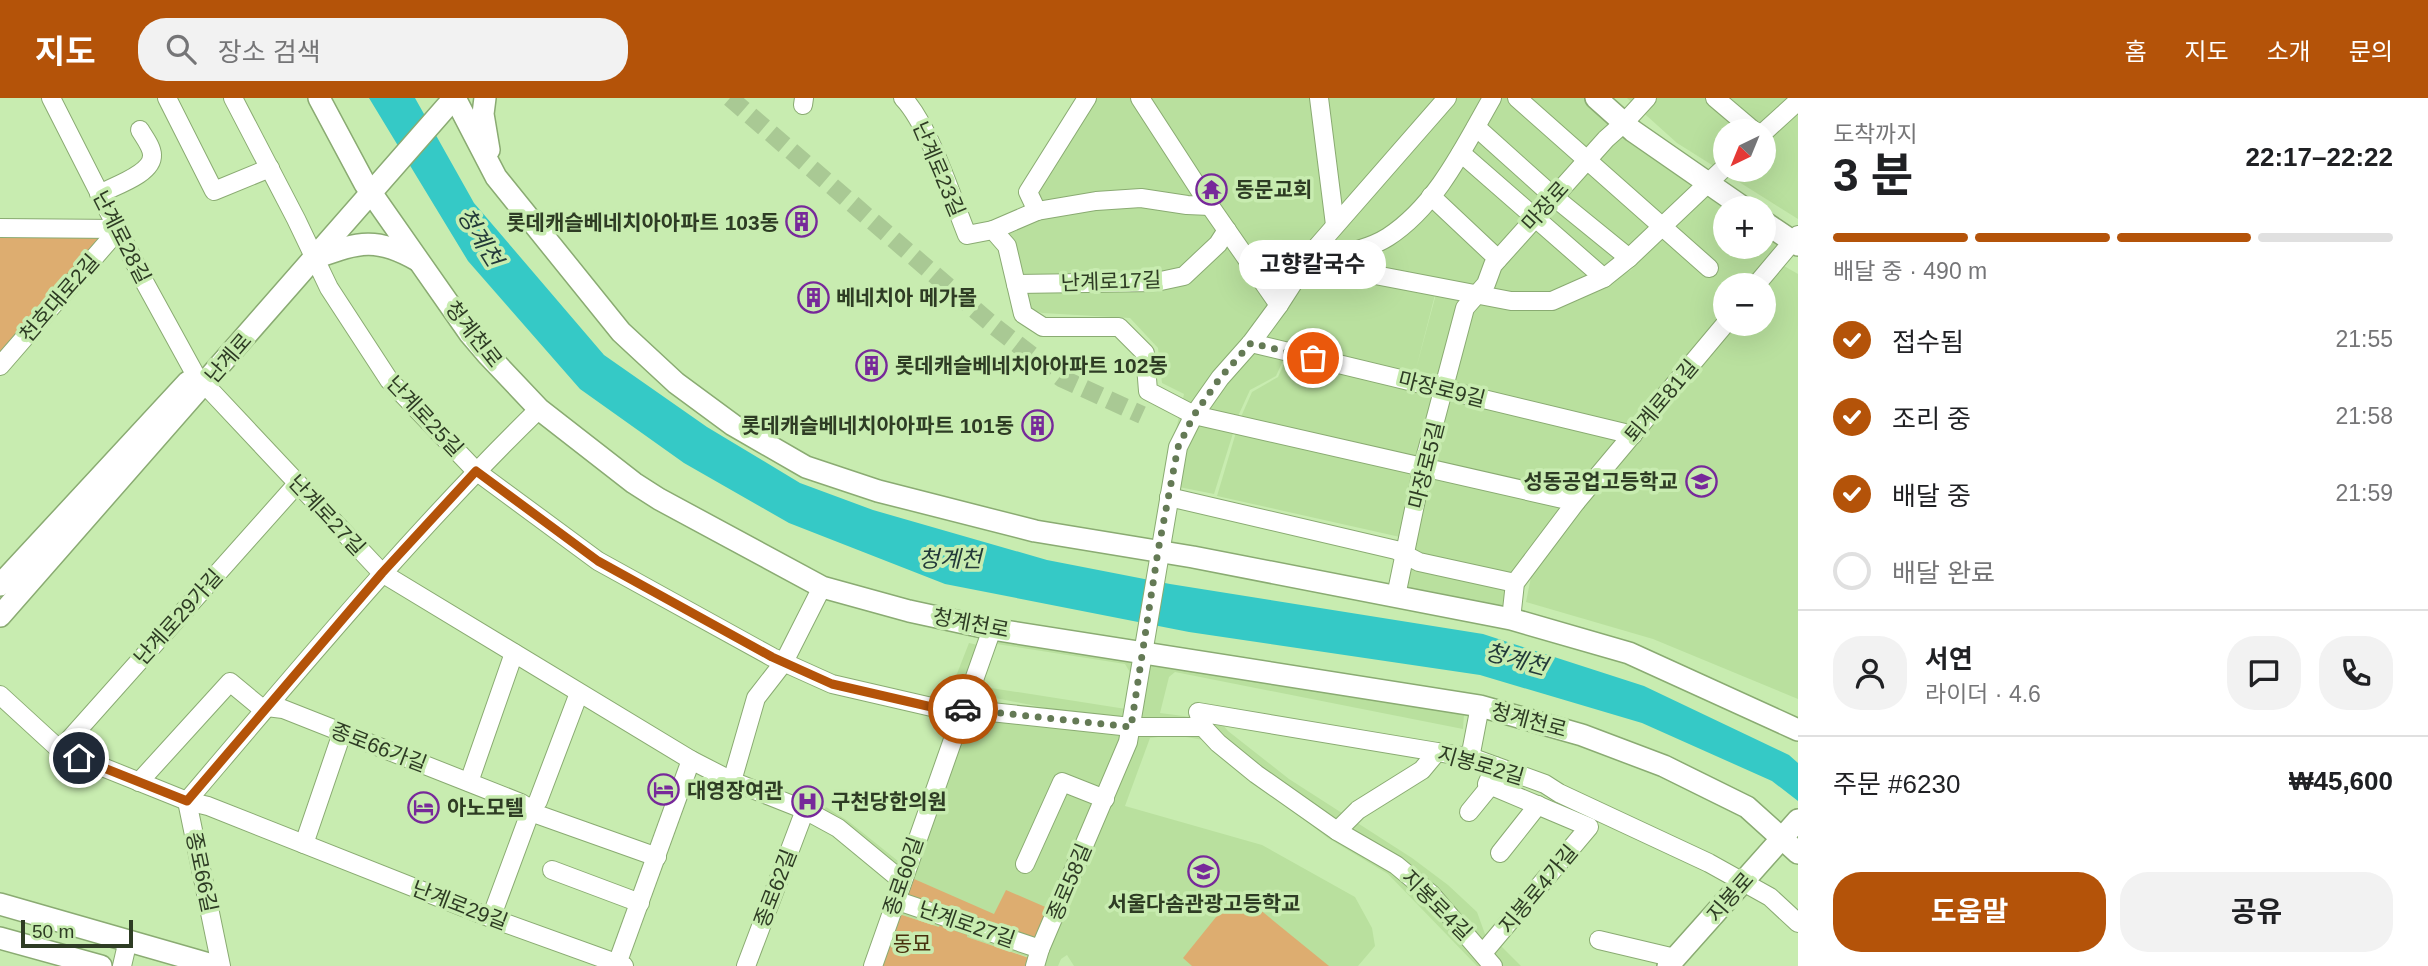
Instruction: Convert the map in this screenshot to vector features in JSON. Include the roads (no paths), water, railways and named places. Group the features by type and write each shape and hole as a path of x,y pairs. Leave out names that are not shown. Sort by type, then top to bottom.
{"main road":[{"name":"청계천로","path":"319,98 420,262 478,344 539,409 649,494 822,587 909,611 992,629 1145,646 1480,706 1582,735 1664,765 1790,829 1798,853"},
{"path":"485,98 482,114 492,170"},
{"path":"1596,98 1624,123 1726,196"},
{"name":"난계로","path":"0,616 200,380 449,100"},
{"path":"449,100 496,177 621,332 676,383 733,425 806,467 878,491 1035,531 1158,557 1395,596 1511,619 1629,653 1798,730"},
{"path":"1776,229 1796,240"},
{"path":"313,252 350,245 376,244 399,250 420,262"},
{"name":"난계로","path":"0,585 200,380"},
{"name":"지봉로","path":"1672,962 1790,829"},
{"path":"0,904 218,966"},
{"path":"0,938 102,966"}],"street":[{"name":"난계로28길","path":"51,98 200,380"},
{"path":"167,98 214,191 270,168"},
{"name":"난계로25길","path":"233,98 329,288 389,380 476,471 598,561 784,662 832,684 949,711 963,709 1131,727"},
{"name":"난계로23길","path":"903,98 912,107 929,143 967,235 993,230 1007,246 1023,314 1043,327 1119,327 1145,353 1148,391 1194,415"},
{"path":"1037,211 1028,192 1087,98"},
{"path":"1140,98 1279,305"},
{"path":"1319,98 1335,225"},
{"path":"1158,557 1178,447 1194,415 1279,305 1315,249 1447,98"},
{"path":"1307,262 1366,246 1388,237 1431,196 1461,153 1492,98"},
{"path":"1517,98 1709,268"},
{"name":"마장로","path":"1475,295 1486,284 1498,259 1586,160 1647,98"},
{"path":"1715,98 1740,119"},
{"path":"1776,120 1796,101"},
{"path":"1476,127 1554,197 1629,258"},
{"path":"100,194 144,172 151,165 153,153 140,130"},
{"path":"1461,153 1604,278"},
{"path":"1307,262 1511,301 1552,301 1604,278 1629,258 1713,177"},
{"path":"1431,196 1498,259"},
{"path":"993,230 1037,211 1096,201 1141,198 1187,205 1210,205"},
{"path":"0,228 118,229"},
{"name":"천호대로2길","path":"0,366 118,229"},
{"name":"난계로17길","path":"1016,284 1156,282 1184,276 1217,244 1227,230"},
{"path":"1767,273 1796,240"},
{"name":"마장로5길","path":"1395,596 1423,466 1465,308 1475,295"},
{"name":"퇴계로81길","path":"1515,583 1576,502 1715,336"},
{"name":"마장로9길","path":"1251,343 1633,435"},
{"name":"난계로27길","path":"200,380 382,573 691,760 805,810 838,828 901,880"},
{"path":"187,801 382,573 476,471 539,409"},
{"path":"1194,415 1576,502"},
{"name":"난계로29가길","path":"60,750 297,484"},
{"path":"1168,497 1396,550 1419,562 1515,583 1511,619"},
{"name":"종로58길","path":"1037,958 1128,743 1158,557"},
{"path":"732,780 756,698 784,662 822,587"},
{"name":"종로60길","path":"873,966 901,880 992,629"},
{"path":"469,782 514,653"},
{"name":"종로66가길","path":"139,782 230,682 259,706 283,709 521,803 539,815 657,857"},
{"path":"491,918 579,693"},
{"name":"난계로29길","path":"0,695 60,750 491,918 621,965 691,760"},
{"path":"1470,758 1480,706"},
{"path":"1131,727 1201,719"},
{"name":"지봉로2길","path":"1201,719 1437,752 1494,766 1545,784 1709,863 1770,898 1798,923"},
{"name":"지봉로4길","path":"1201,719 1218,743 1256,774 1337,831 1396,865 1431,894 1488,960"},
{"path":"304,844 342,733"},
{"path":"1337,831 1358,810 1422,770 1437,752"},
{"path":"1469,812 1491,785 1487,784 1494,766"},
{"path":"1025,864 1062,782 1105,799"},
{"name":"지봉로4가길","path":"1488,960 1590,827 1491,785"},
{"name":"종로66길","path":"187,801 218,966"},
{"path":"1500,853 1538,805"},
{"name":"종로62길","path":"746,966 805,810"},
{"path":"552,870 640,903"},
{"name":"난계로27길","path":"895,900 1037,958"},
{"path":"122,966 128,940"},
{"path":"1599,940 1672,962"}],"water":[{"name":"청계천","path":"369,98 415,98 474,203 604,355 707,427 800,483 873,510 1047,560 1170,584 1483,634 1644,686 1789,755 1798,763 1798,801 1772,781 1642,723 1480,675 1189,632 945,584 789,523 684,463 580,389 468,261"}],"tunnel":[{"path":"730,98 995,327 1061,378 1142,415"}],"place":[{"name":"동문교회","path":"1212,189"},
{"name":"롯데캐슬베네치아아파트 103동","path":"802,222"},
{"name":"베네치아 메가몰","path":"813,297"},
{"name":"고향칼국수","path":"1313,358"},
{"name":"롯데캐슬베네치아아파트 102동","path":"872,365"},
{"name":"롯데캐슬베네치아아파트 101동","path":"1037,425"},
{"name":"성동공업고등학교","path":"1701,481"},
{"name":"대영장여관","path":"664,790"},
{"name":"구천당한의원","path":"808,801"},
{"name":"아노모텔","path":"424,807"},
{"name":"서울다솜관광고등학교","path":"1204,871"}],"park label":[{"name":"동묘","path":"912,943"}]}
